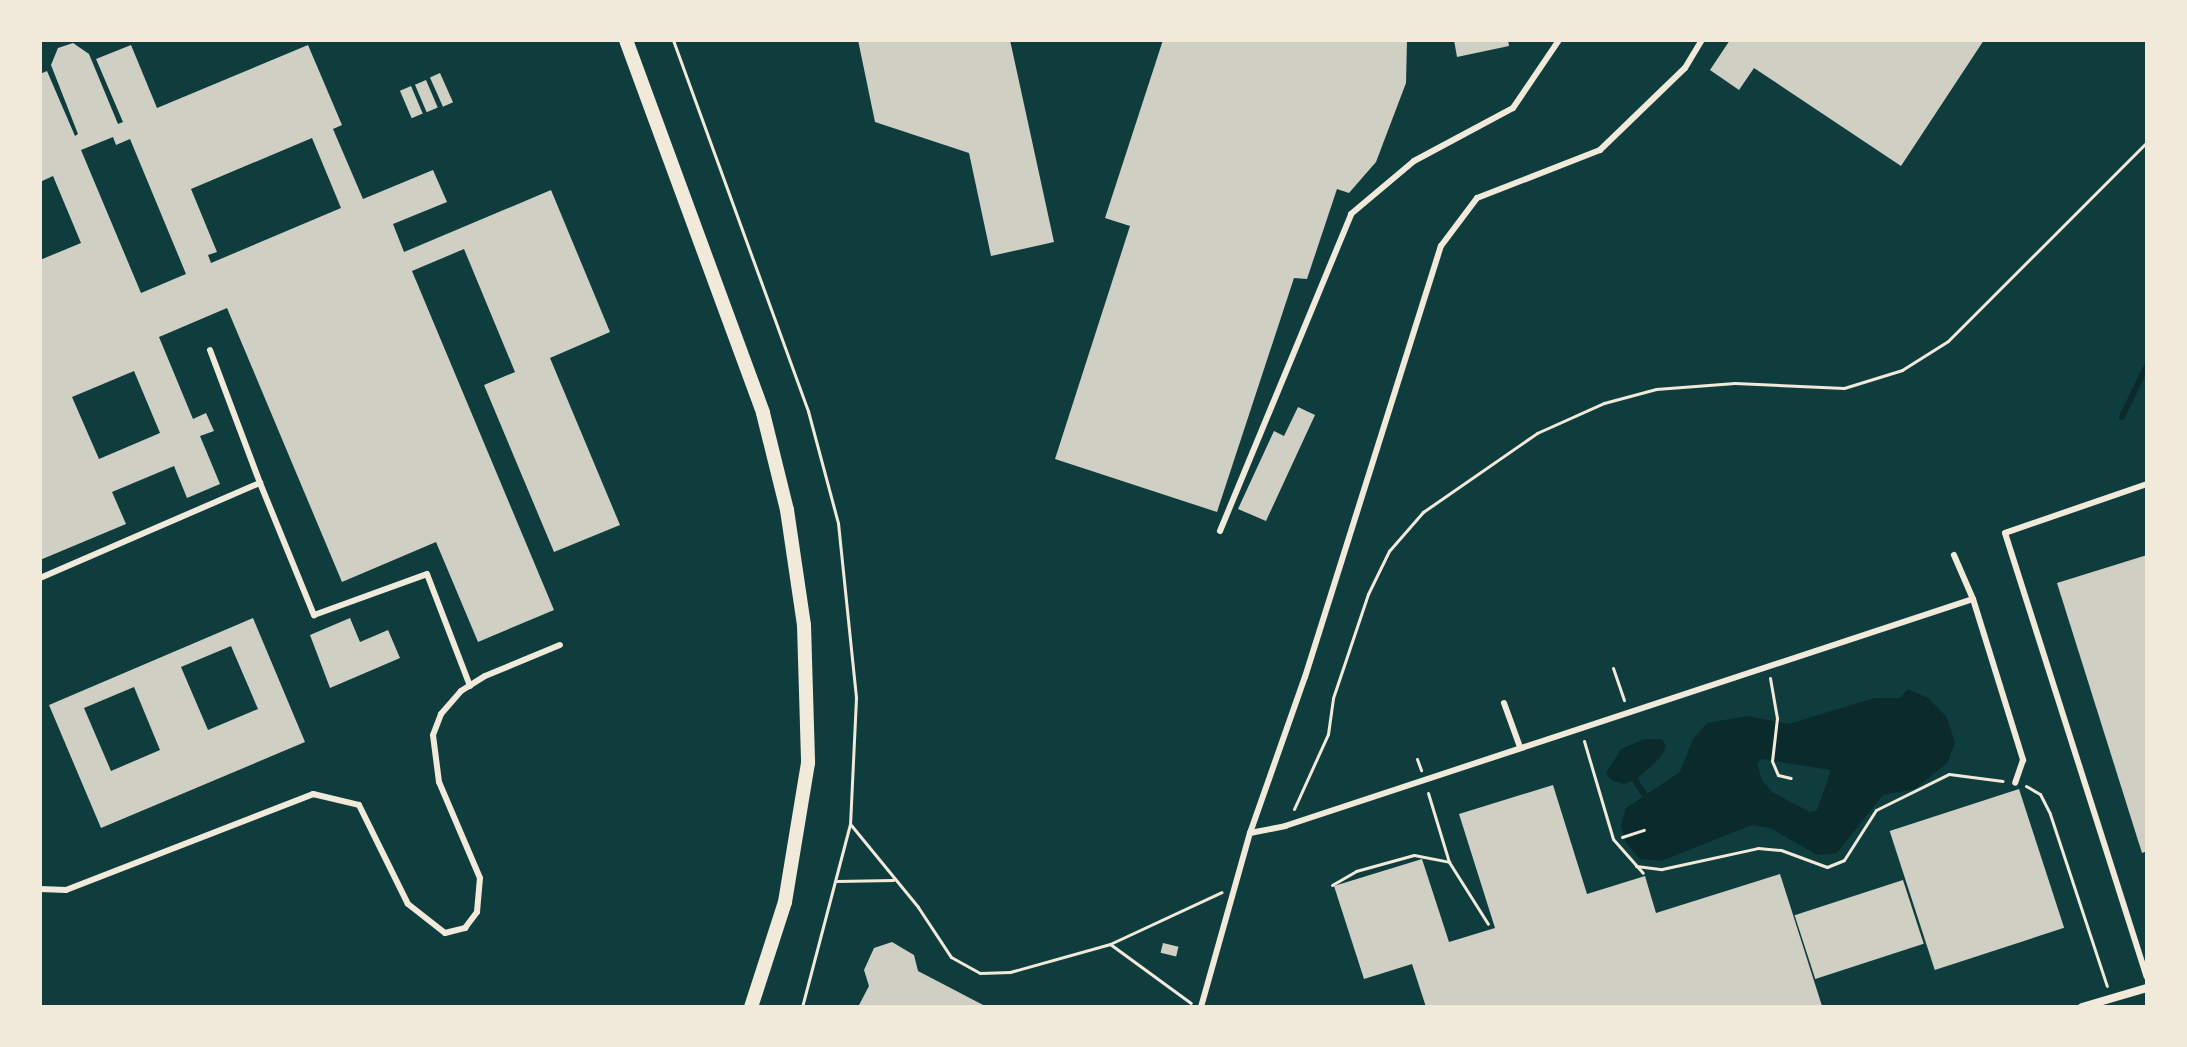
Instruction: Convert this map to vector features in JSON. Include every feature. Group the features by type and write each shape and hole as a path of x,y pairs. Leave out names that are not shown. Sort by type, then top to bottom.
{"street":[{"path":"626,40 763,413 787,510 804,625 808,763 785,902 751,1007"},
{"path":"2082,1007 2147,988"}],"lane":[{"path":"1220,531 1351,214 1414,161 1513,108 1559,40"},
{"path":"1198,1007 1250,833 1441,246 1458,219 1477,198 1600,150 1685,68 1702,40"},
{"path":"210,350 314,615 427,574 470,686"},
{"path":"40,578 260,483"},
{"path":"2147,484 2005,533 2147,977"},
{"path":"1954,555 1973,599 2023,760 2015,783"},
{"path":"1250,833 1285,826 1973,599"},
{"path":"40,889 66,890 313,794 359,805 408,904 445,933 465,928 477,912 480,878 432,756 441,714 470,686 560,645"},
{"path":"1504,703 1520,747"}],"path":[{"path":"1285,826 1328,734 1333,698 1368,594 1389,551 1423,512 1537,433 1604,403 1656,389 1735,383 1844,388 1902,370 1948,341 2147,142"},
{"path":"1613,668 1628,712"},
{"path":"1767,668 1777,718 1772,761 1778,775 1791,778"},
{"path":"1580,727 1613,839 1643,873"},
{"path":"1636,866 1662,869 1758,848 1781,850 1827,867 1844,860 1876,810 1949,774 2015,783 2040,794 2050,814 2111,998"},
{"path":"1424,778 1449,862 1479,903 1488,924"},
{"path":"850,824 896,880 951,957 980,973 1010,972 1110,944 1216,892 1234,892"},
{"path":"1622,837 1644,830"},
{"path":"1332,885 1356,871 1414,855 1449,862"},
{"path":"837,881 896,880"},
{"path":"1110,944 1198,1007"}],"water":[{"path":"1908,689 1928,698 1946,716 1955,742 1948,762 1915,789 1883,795 1837,853 1817,855 1770,828 1752,825 1661,861 1640,859 1626,843 1621,826 1626,808 1680,772 1693,739 1707,723 1747,716 1789,724 1874,698 1900,698","holes":["1762,759 1831,770 1817,810 1810,812 1772,792 1762,780 1757,763"]},
{"path":"1644,739 1662,739 1666,746 1661,757 1638,778 1624,784 1611,780 1606,773 1621,749"}],"building":[{"path":"858,40 1010,40 1054,242 991,256 969,153 875,122"},
{"path":"1163,40 1407,40 1406,83 1376,162 1349,193 1337,189 1307,279 1294,278 1217,512 1055,459 1130,226 1105,218"},
{"path":"1454,40 1508,40 1509,46 1457,57"},
{"path":"1730,40 1984,40 1901,166 1754,68 1739,90 1710,70"},
{"path":"73,43 89,54 118,124 123,122 96,59 131,45 157,108 308,45 342,125 333,129 363,199 433,170 447,202 393,224 404,252 551,190 610,332 550,358 620,525 554,552 484,385 515,372 464,249 412,271 554,610 478,642 436,542 342,582 227,308 159,337 193,419 206,413 214,431 200,436 220,484 187,498 174,466 112,492 126,524 40,560 40,260 81,243 53,176 40,182 40,74 47,71 75,136 78,134 51,65 58,48","holes":["113,137 116,145 130,139 186,274 141,293 81,150","312,138 341,208 211,263 208,255 217,252 191,189","134,371 160,433 99,459 72,397"]},
{"path":"440,73 453,102 443,107 430,77"},
{"path":"426,80 438,108 427,112 415,85"},
{"path":"411,86 423,114 412,118 400,91"},
{"path":"1298,407 1315,415 1266,521 1238,509 1274,431 1284,436"},
{"path":"2147,555 2147,851 2142,853 2057,583"},
{"path":"253,618 305,742 101,828 49,705","holes":["231,646 258,709 208,730 181,667","134,687 160,750 111,771 84,708"]},
{"path":"350,618 360,642 388,630 400,658 330,688 310,635"},
{"path":"1553,785 1587,894 1645,876 1656,913 1780,874 1822,1006 1426,1007 1412,964 1364,979 1334,886 1422,859 1449,942 1495,928 1459,814"},
{"path":"2019,789 2064,928 1935,970 1890,831"},
{"path":"1903,880 1924,944 1815,979 1795,915"},
{"path":"892,942 914,955 918,971 987,1007 858,1007 869,986 864,970 874,948"},
{"path":"1163,943 1179,947 1176,957 1161,953"}],"waterway":[{"path":"2122,417 2147,365"},
{"path":"1635,780 1646,797"}]}
